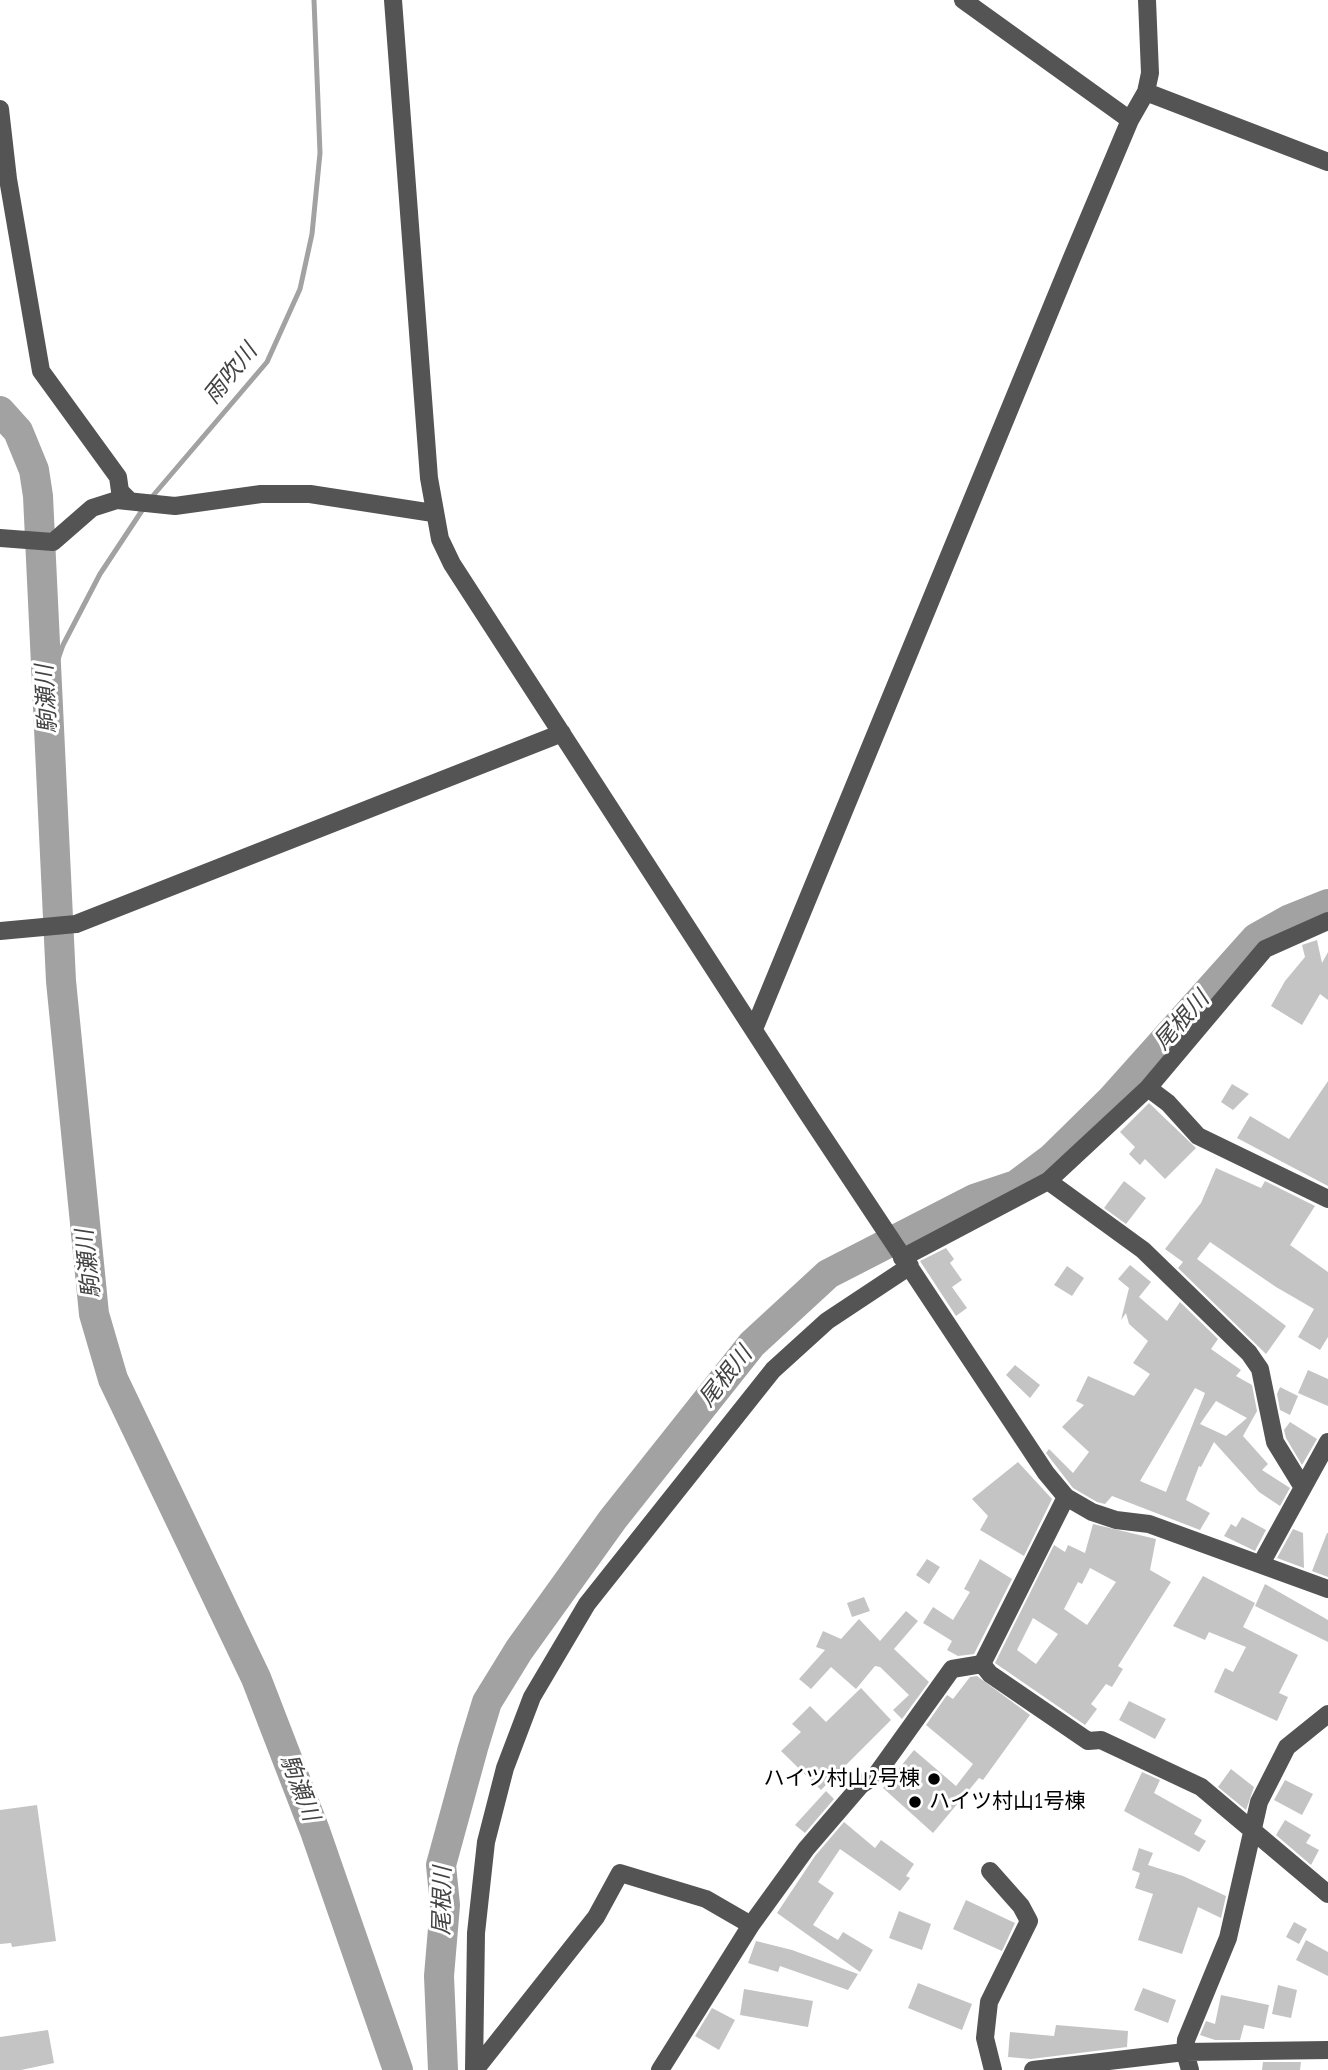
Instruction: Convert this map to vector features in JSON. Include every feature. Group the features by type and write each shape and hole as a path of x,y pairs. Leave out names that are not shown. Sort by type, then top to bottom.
{"street":[{"path":"393,0 433,513 440,539 452,564 1027,1449 1066,1497 1092,1512 1116,1520 1149,1524 1262,1562 1328,1589"},
{"path":"963,0 1129,120"},
{"path":"754,1029 1129,120 1146,92 1150,73 1147,0"},
{"path":"1146,92 1328,162"},
{"path":"0,109 41,370 98,446 118,477 120,491 141,503"},
{"path":"0,538 25,542 57,540 92,508 117,500 175,506 261,494 310,494 433,513"},
{"path":"0,931 76,924 562,733"},
{"path":"475,2070 476,1933 486,1842 505,1768 532,1697 587,1604 773,1370 827,1321 904,1259 1048,1181 1148,1088 1265,949 1328,921"},
{"path":"1148,1088 1168,1104 1198,1136 1328,1199"},
{"path":"1048,1181 1143,1250 1249,1353 1260,1369 1275,1442 1302,1486"},
{"path":"1262,1562 1328,1442"},
{"path":"982,1664 1066,1497"},
{"path":"982,1664 990,1674 1088,1741 1101,1740 1201,1787 1328,1894"},
{"path":"660,2070 751,1925 806,1849 861,1785 876,1775 952,1669 982,1664"},
{"path":"1190,2070 1185,2052 1186,2040 1228,1938 1251,1827 1259,1802 1287,1747 1328,1714"},
{"path":"990,1871 1021,1906 1029,1921 989,2002 985,2038 993,2070"},
{"path":"475,2070 596,1917 620,1873 706,1899 751,1925"},
{"path":"1032,2070 1185,2052 1328,2050"}],"building":[{"path":"1317,940 1322,963 1328,952 1328,1000 1320,994 1302,1025 1271,1006 1285,981 1305,957 1302,945"},
{"path":"1328,1081 1328,1186 1237,1138 1250,1116 1289,1139"},
{"path":"1232,1084 1249,1094 1233,1110 1221,1102"},
{"path":"1149,1103 1196,1148 1165,1179 1145,1159 1140,1165 1129,1154 1135,1147 1120,1132"},
{"path":"1216,1168 1261,1188 1265,1181 1315,1206 1290,1245 1328,1272 1328,1337 1320,1350 1298,1337 1314,1309 1210,1242 1197,1259 1286,1326 1266,1354 1178,1268 1183,1262 1165,1249 1201,1203"},
{"path":"1124,1181 1146,1198 1126,1224 1104,1208"},
{"path":"946,1248 954,1259 950,1263 962,1280 952,1287 967,1308 956,1316 920,1261"},
{"path":"1130,1265 1151,1282 1139,1297 1167,1321 1180,1302 1218,1339 1211,1349 1241,1370 1236,1376 1252,1385 1257,1411 1243,1436 1268,1464 1262,1470 1290,1488 1280,1506 1259,1492 1214,1442 1201,1467 1199,1466 1186,1500 1210,1513 1200,1530 1112,1496 1105,1504 1097,1502 1073,1488 1046,1453 1049,1449 1073,1473 1089,1452 1062,1427 1084,1405 1076,1401 1088,1376 1134,1396 1150,1374 1133,1363 1148,1341 1129,1324 1126,1313 1121,1320 1129,1288 1118,1279","holes":["1195,1388 1205,1393 1166,1492 1140,1481","1216,1401 1247,1418 1226,1436 1200,1424"]},
{"path":"1067,1266 1084,1278 1072,1296 1054,1285"},
{"path":"1015,1365 1040,1385 1030,1398 1006,1375"},
{"path":"1308,1370 1328,1379 1328,1406 1298,1393"},
{"path":"1280,1387 1298,1396 1290,1415 1280,1410 1277,1394"},
{"path":"1290,1422 1317,1439 1302,1465 1286,1438 1284,1430"},
{"path":"1018,1462 1052,1499 1024,1556 980,1530 988,1516 972,1499"},
{"path":"1242,1517 1266,1530 1255,1551 1224,1536 1231,1524 1236,1527"},
{"path":"1093,1524 1156,1539 1150,1570 1171,1582 1118,1666 1123,1669 1112,1687 1106,1684 1091,1704 1097,1709 1085,1725 995,1663 1054,1545 1065,1552 1068,1545 1085,1553","holes":["1090,1568 1116,1582 1087,1625 1064,1609 1078,1582 1082,1584","1033,1618 1058,1634 1036,1664 1017,1650"]},
{"path":"1293,1529 1303,1533 1304,1568 1277,1558"},
{"path":"1328,1533 1328,1577 1312,1571"},
{"path":"927,1559 940,1567 929,1584 916,1575"},
{"path":"980,1559 1012,1579 974,1654 958,1656 947,1650 952,1641 923,1623 933,1607 953,1620 970,1592 964,1589"},
{"path":"1203,1576 1255,1603 1243,1627 1298,1655 1279,1693 1288,1697 1277,1721 1214,1692 1225,1668 1233,1672 1246,1647 1209,1632 1205,1640 1173,1626"},
{"path":"1265,1584 1328,1620 1328,1642 1255,1606"},
{"path":"864,1597 870,1611 852,1617 847,1603"},
{"path":"906,1611 918,1621 894,1649 929,1682 902,1719 893,1710 909,1695 880,1667 875,1666 856,1689 831,1667 811,1689 799,1679 825,1650 816,1647 823,1631 841,1639 859,1619 880,1641"},
{"path":"977,1676 1030,1715 983,1780 979,1778 933,1833 883,1788 914,1750 956,1786 973,1764 926,1725 947,1695 953,1699 970,1677"},
{"path":"861,1688 891,1720 821,1790 781,1751 801,1732 792,1724 810,1706 826,1722"},
{"path":"1129,1701 1166,1719 1155,1739 1119,1720"},
{"path":"1231,1769 1254,1787 1246,1810 1218,1787"},
{"path":"1142,1772 1160,1780 1154,1793 1202,1820 1194,1834 1206,1841 1199,1852 1124,1811"},
{"path":"1285,1780 1313,1794 1302,1815 1274,1800"},
{"path":"826,1791 834,1799 805,1833 795,1825"},
{"path":"37,1805 56,1941 12,1947 11,1943 0,1944 0,1810"},
{"path":"1285,1820 1311,1835 1306,1843 1319,1850 1311,1865 1276,1835"},
{"path":"844,1822 875,1848 881,1840 914,1864 906,1876 910,1878 900,1891 840,1849 818,1882 834,1893 813,1925 838,1940 843,1932 873,1950 860,1972 777,1913 815,1856"},
{"path":"1139,1848 1153,1853 1148,1865 1183,1876 1226,1896 1221,1918 1198,1907 1182,1954 1138,1940 1153,1894 1135,1888 1140,1873 1132,1870"},
{"path":"966,1900 1015,1923 1002,1951 953,1929"},
{"path":"899,1911 931,1924 922,1950 889,1938"},
{"path":"1294,1922 1307,1929 1299,1944 1286,1937"},
{"path":"1306,1940 1328,1952 1328,1976 1296,1960"},
{"path":"756,1941 792,1950 858,1974 848,1990 780,1966 778,1972 748,1963"},
{"path":"918,1983 972,2004 962,2030 908,2008"},
{"path":"1278,1985 1297,1990 1291,2018 1272,2014"},
{"path":"1143,1988 1176,2000 1168,2023 1134,2010"},
{"path":"744,1989 813,2001 808,2027 740,2015"},
{"path":"1221,1995 1269,2005 1264,2029 1244,2025 1240,2040 1215,2040 1200,2035 1206,2021 1215,2024"},
{"path":"712,2008 735,2020 719,2050 695,2036"},
{"path":"1056,2025 1128,2031 1127,2047 1031,2059 1008,2057 1010,2032 1054,2036"},
{"path":"48,2030 54,2063 21,2070 0,2070 0,2037"},
{"path":"1263,2062 1301,2062 1300,2070 1262,2070"}],"waterway":[{"name":"雨吹川","path":"151,498 267,362 300,289 312,234 320,153 314,0"},
{"name":"駒瀬川","path":"0,411 18,431 34,470 38,496 61,981 94,1314 113,1379 256,1678 315,1831 398,2070"},
{"name":"雨吹川","path":"49,685 63,645 100,574 145,506"},
{"name":"尾根川","path":"443,2070 439,1976 445,1905 441,1865 487,1702 519,1650 613,1519 752,1344 828,1274 974,1199 1016,1185 1052,1158 1111,1100 1256,938 1288,920 1328,904"}],"place":[{"name":"ハイツ村山2号棟","path":"934,1779"},
{"name":"ハイツ村山1号棟","path":"915,1802"}]}
